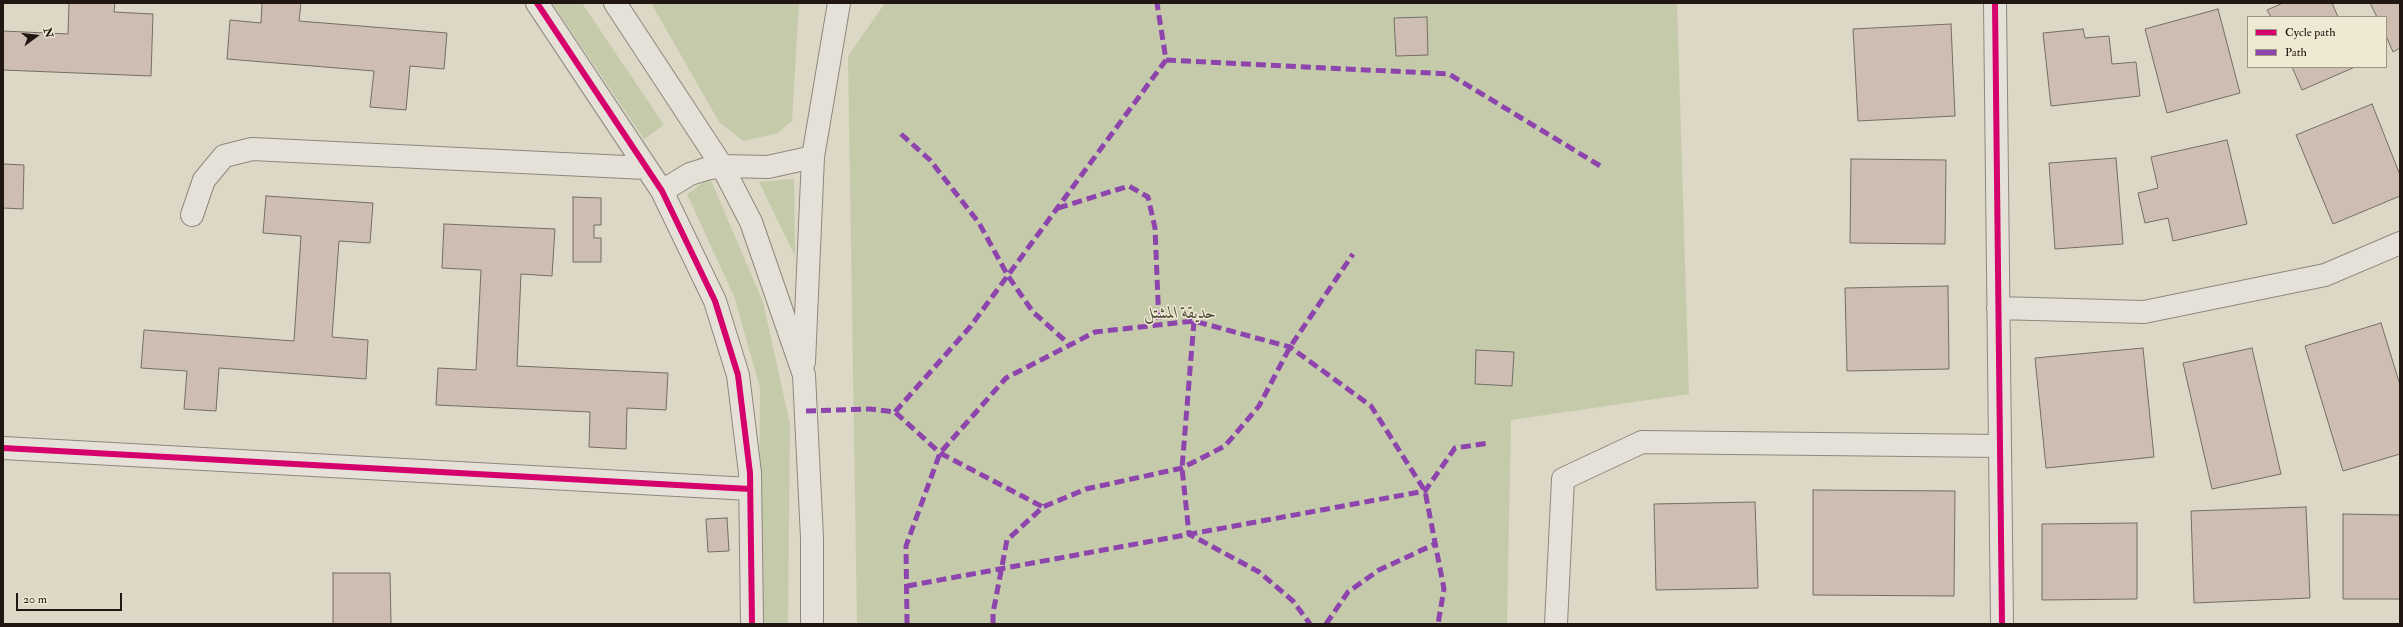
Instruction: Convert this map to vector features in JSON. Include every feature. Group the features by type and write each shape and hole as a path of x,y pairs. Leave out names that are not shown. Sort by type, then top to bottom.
{"street":[{"path":"537,3 662,191 715,301 738,375 750,489 752,624"},
{"path":"615,3 722,166 751,222 804,375"},
{"path":"812,624 812,538 804,375 813,157 839,3"},
{"path":"1996,3 2002,624"},
{"path":"192,215 204,180 224,156 252,149 646,168"},
{"path":"662,191 690,174 722,166 768,167 813,157"},
{"path":"1998,308 2144,312 2325,275 2400,243"},
{"path":"1556,624 1563,479 1642,442 2000,446"},
{"path":"3,448 750,489"}],"green space":[{"path":"552,3 582,3 664,125 644,139"},
{"path":"651,3 799,3 792,121 778,133 743,141 719,122"},
{"name":"حديقة المشتل","path":"885,3 1677,3 1689,394 1511,420 1507,624 857,624 848,56"},
{"path":"710,178 763,302 790,424 788,624 758,624 760,388 734,296 687,194"},
{"path":"794,179 795,256 759,182"}],"building":[{"path":"69,3 115,3 114,12 153,14 151,76 3,70 3,31 68,34"},
{"path":"262,3 301,3 299,21 447,33 444,69 410,66 406,110 370,107 374,71 227,59 230,20 261,23"},
{"path":"2283,3 2332,3 2338,16 2270,16 2267,10"},
{"path":"2370,3 2400,3 2400,48 2393,52 2387,38 2387,16 2376,16"},
{"path":"2218,9 2240,93 2167,113 2145,29"},
{"path":"1427,17 1428,55 1396,56 1394,18"},
{"path":"1951,24 1955,116 1858,121 1853,29"},
{"path":"2083,29 2085,38 2109,36 2112,64 2136,62 2140,96 2051,106 2043,33"},
{"path":"2292,68 2353,68 2302,90"},
{"path":"2372,104 2400,175 2400,196 2333,224 2296,135"},
{"path":"2227,140 2247,224 2173,241 2168,218 2145,223 2138,193 2158,188 2151,157"},
{"path":"2116,158 2123,244 2055,249 2049,163"},
{"path":"1851,159 1946,160 1945,244 1850,243"},
{"path":"3,164 24,165 23,209 3,208"},
{"path":"266,196 373,203 370,243 339,241 332,337 368,340 366,379 219,368 216,411 184,409 187,371 141,368 144,330 294,341 301,236 263,233"},
{"path":"573,197 601,198 601,225 594,225 594,238 601,238 601,262 573,262"},
{"path":"444,224 555,229 552,276 521,274 517,366 668,373 666,410 627,408 626,449 589,447 590,412 436,405 438,368 476,370 481,270 442,268"},
{"path":"1948,286 1949,369 1847,371 1845,288"},
{"path":"2381,323 2400,385 2400,454 2343,471 2305,346"},
{"path":"2143,348 2154,457 2046,468 2035,358"},
{"path":"2252,348 2281,474 2212,489 2183,363"},
{"path":"1476,350 1514,352 1512,386 1475,384"},
{"path":"1813,490 1955,491 1954,596 1813,595"},
{"path":"1755,502 1758,588 1656,590 1654,504"},
{"path":"2306,507 2310,598 2194,603 2191,511"},
{"path":"2343,514 2400,515 2400,599 2343,599"},
{"path":"727,518 729,551 708,552 706,519"},
{"path":"2137,523 2137,599 2042,600 2042,524"},
{"path":"333,573 390,573 391,624 333,624"}],"marked path":[{"path":"895,412 970,327 1166,60 1157,3"},
{"path":"1166,60 1449,74 1602,167"},
{"path":"901,134 930,160 979,223 1008,276 1033,312 1070,345"},
{"path":"1058,208 1129,186 1148,197 1155,228 1159,325"},
{"path":"993,624 993,613 1007,540 1043,507 1086,489 1182,468 1225,446 1259,406 1290,347 1353,254"},
{"path":"1194,321 1182,468 1189,534 1259,572 1293,601 1310,624"},
{"path":"907,624 906,546 940,453 1006,378 1095,332 1194,321 1290,347 1371,406 1425,491 1444,589 1438,624"},
{"path":"806,411 870,409 895,412 940,453 1043,507"},
{"path":"907,586 1425,491 1455,448 1489,443"},
{"path":"1326,624 1348,592 1379,570 1435,544"}],"cycle path":[{"path":"537,3 662,191 715,301 738,375 750,473 752,624"},
{"path":"1995,3 2002,624"},
{"path":"3,448 750,489"}]}
